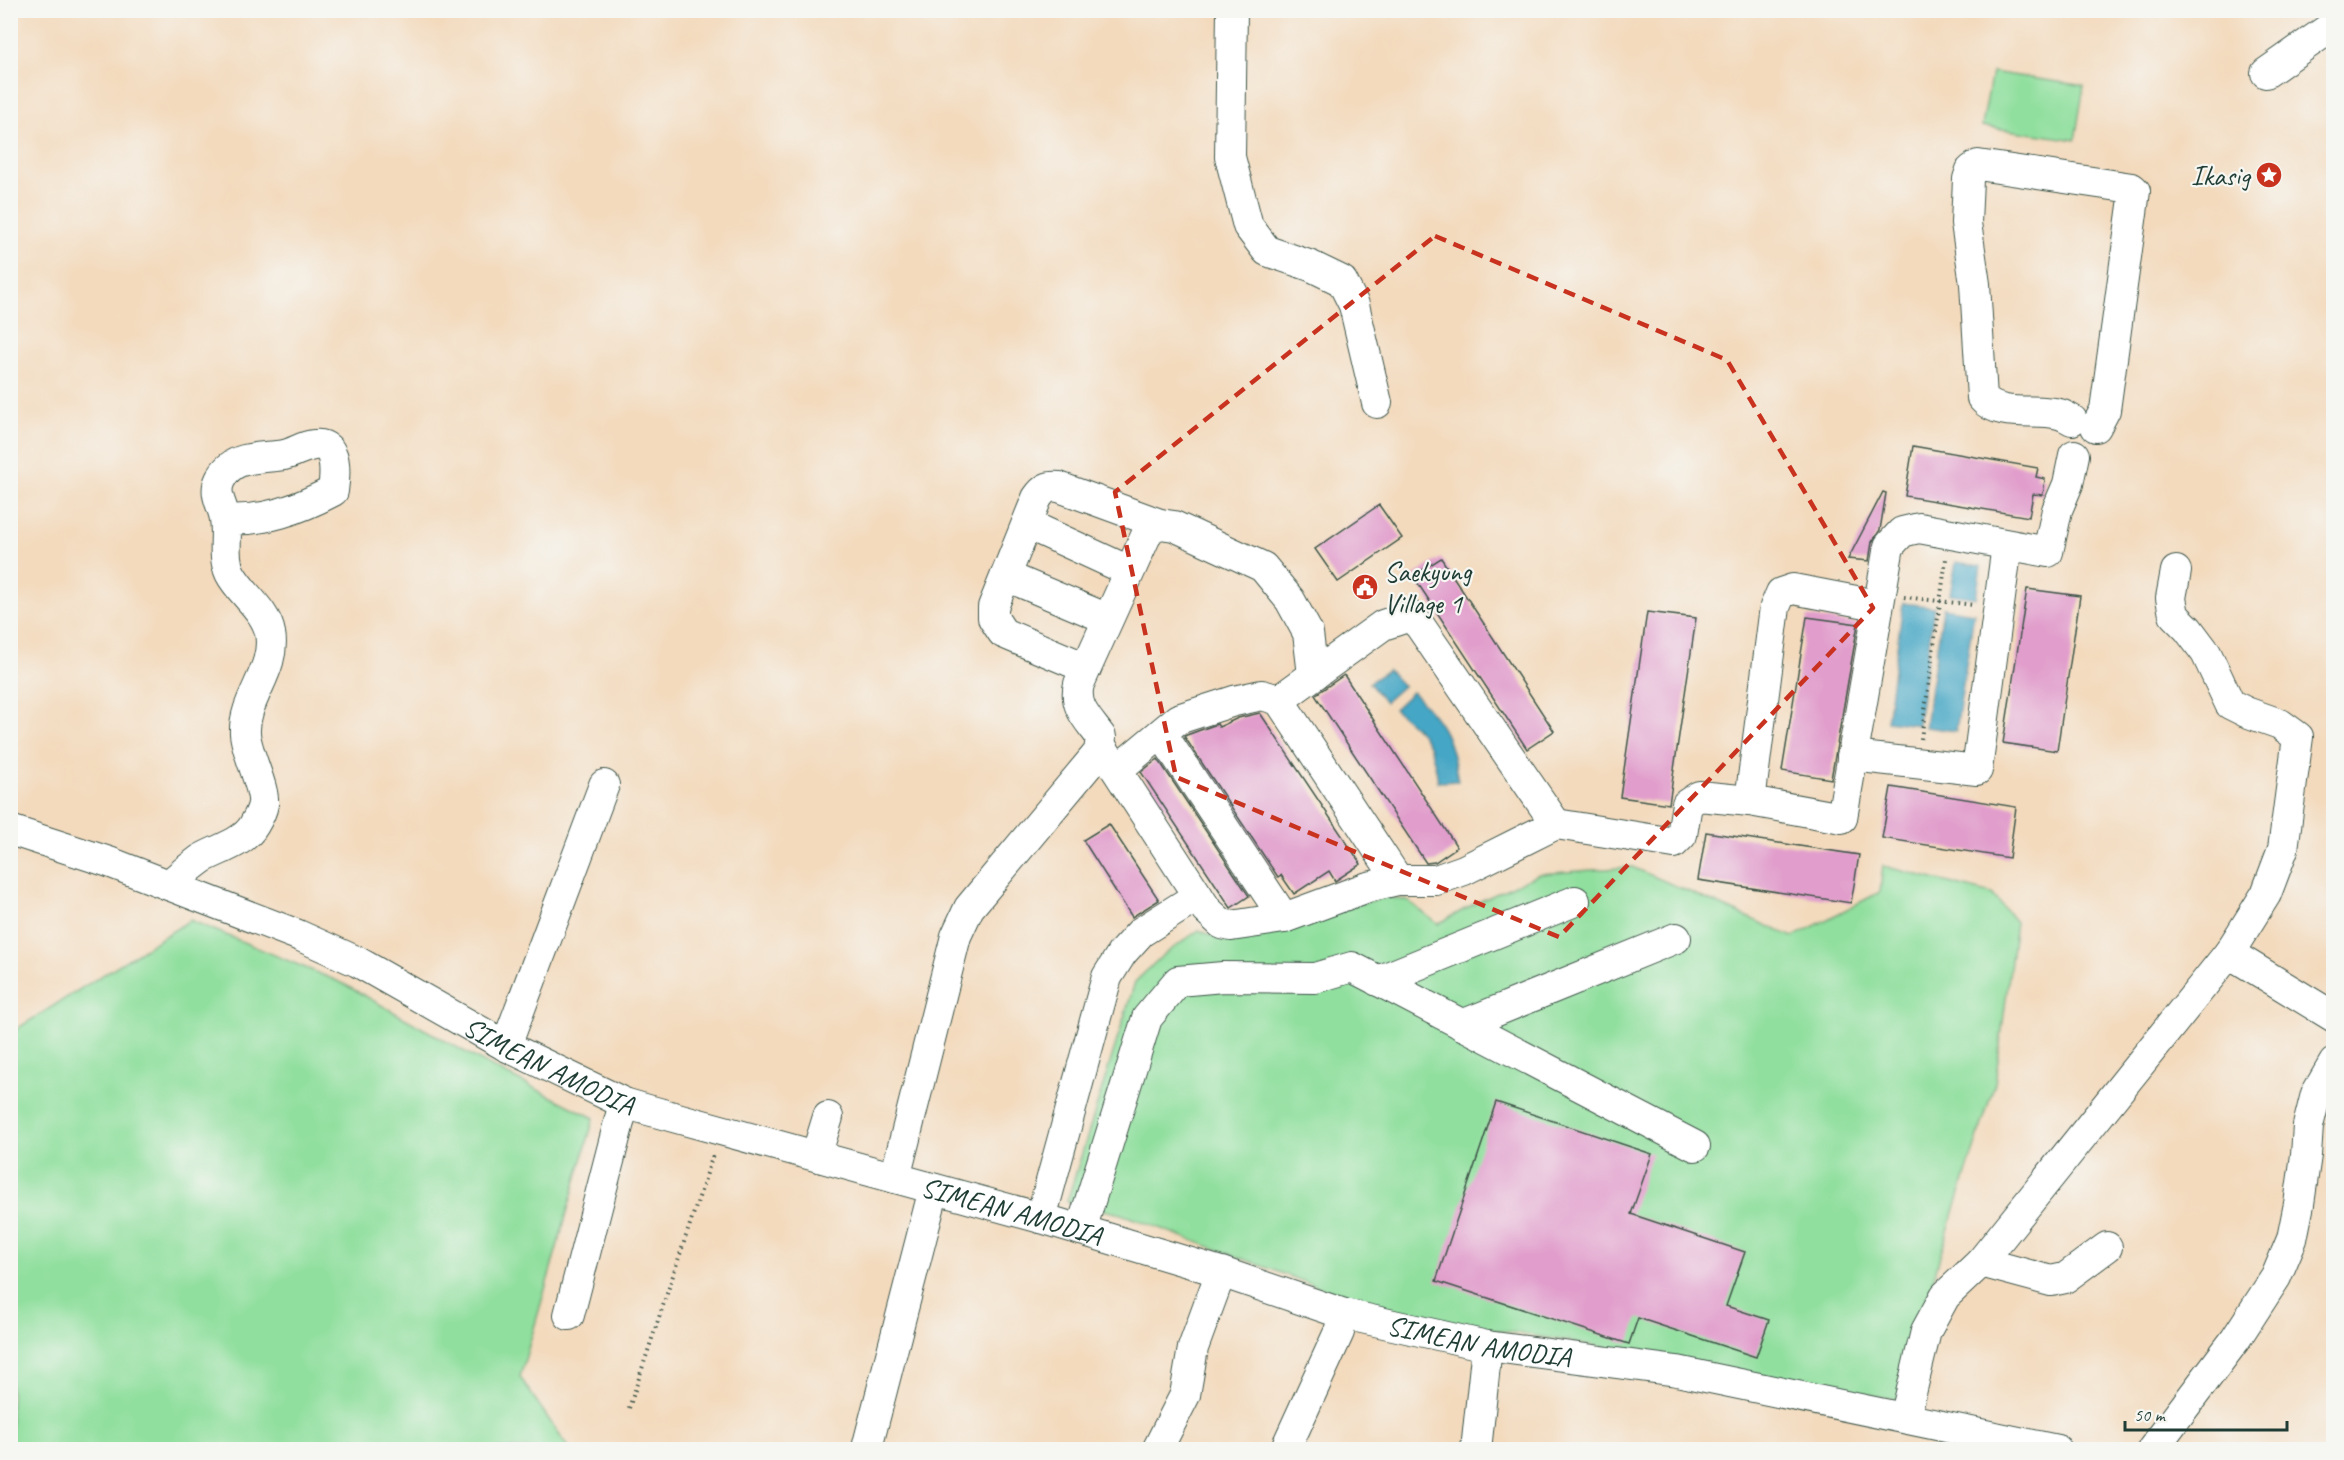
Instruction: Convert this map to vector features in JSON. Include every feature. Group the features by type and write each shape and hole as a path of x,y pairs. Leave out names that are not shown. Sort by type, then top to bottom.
{"street":[{"path":"1232,10 1230,158 1248,226 1267,251 1311,266 1342,281 1354,305 1377,403"},
{"path":"2266,73 2334,25"},
{"path":"1160,524 1149,529 1086,668 1076,696 1080,708 1101,737 1109,758 1202,903 1222,924 1231,926 1284,918 1368,887 1398,880 1437,880 1464,870 1556,824 1674,843 1682,835 1687,804 1699,796 1750,801 1842,818 1889,546 1902,532 1920,528 2048,552 2057,510 2068,484 2074,454 2068,451 2062,438 2066,425 2084,424 2106,410 2135,191 2132,188 1978,165 1971,170 1968,179 1966,223 1975,284 1982,398 1997,408 2060,414 2084,424"},
{"path":"1086,668 1003,633 993,618 993,607 1037,498 1042,490 1049,486 1059,487 1160,524 1174,526 1263,567 1290,600 1308,633 1313,675"},
{"path":"169,885 201,860 233,843 254,826 263,803 245,733 251,706 261,685 272,649 270,630 231,575 225,560 225,519"},
{"path":"1027,524 1129,571"},
{"path":"1852,756 1977,770 2007,545"},
{"path":"1905,1418 1926,1331 1945,1296 1981,1262 2229,953 2266,894 2283,849 2298,737 2280,724 2230,704 2206,653 2174,615 2171,598 2176,571"},
{"path":"1006,576 1108,619"},
{"path":"1750,801 1775,607 1781,593 1793,589 1878,600"},
{"path":"1279,700 1383,625 1410,616 1420,626 1556,824"},
{"path":"1308,633 1343,654"},
{"path":"1109,758 1162,734 1178,719 1234,701 1262,695 1279,700 1398,880"},
{"path":"1162,734 1284,918"},
{"path":"895,1178 942,983 964,917 969,908 1099,752 1109,758"},
{"path":"506,1046 604,785"},
{"name":"SIMEAN AMODIA","path":"12,834 109,862 298,935 358,962 506,1046 624,1103 721,1132 1041,1218 1221,1272 1344,1314 1487,1346 1677,1371 2057,1449"},
{"path":"1378,981 1575,901"},
{"path":"1041,1218 1107,977 1122,953 1150,948 1202,903"},
{"path":"1462,1025 1676,938"},
{"path":"2229,953 2334,1017"},
{"path":"1081,1230 1147,1018 1179,981 1223,977 1315,978 1352,967 1462,1025 1508,1046 1695,1146"},
{"path":"2152,1449 2235,1340 2276,1277 2292,1239 2316,1094 2334,1063"},
{"path":"569,1315 624,1103"},
{"path":"816,1156 828,1117"},
{"path":"868,1444 934,1189"},
{"path":"1981,1262 2051,1281 2065,1278 2107,1247"},
{"path":"1157,1449 1185,1395 1193,1348 1221,1272"},
{"path":"1285,1449 1339,1332 1344,1314"},
{"path":"1476,1449 1487,1346"}],"path":[{"path":"1918,764 1950,534"},
{"path":"1878,600 1940,601 1998,608"},
{"path":"629,1408 721,1132"}],"highlighted area":[{"path":"1435,236 1727,360 1873,608 1559,937 1176,777 1115,492"}],"green space":[{"path":"1992,72 2084,86 2075,140 1982,126"},
{"path":"1883,866 1992,894 2016,922 1995,1083 1940,1256 1899,1400 1568,1341 1392,1314 1121,1214 1067,1202 1135,982 1162,956 1199,930 1224,941 1310,915 1388,897 1408,901 1438,924 1476,903 1539,874 1632,867 1793,937 1880,892"},
{"path":"190,920 342,983 492,1067 594,1118 520,1377 569,1449 11,1449 11,1037 18,1028"}],"water":[{"path":"1956,562 1981,566 1976,598 1950,594"},
{"path":"1903,603 1934,607 1918,725 1887,721"},
{"path":"1943,608 1974,613 1956,731 1925,727"},
{"path":"1388,670 1403,686 1385,702 1369,683"},
{"path":"1412,692 1439,722 1449,742 1458,781 1438,782 1426,740 1394,709"}],"building":[{"path":"1913,446 2038,468 2036,477 2045,479 2043,495 2033,494 2029,517 1905,496"},
{"path":"1883,492 1886,493 1880,530 1872,542 1869,561 1848,559"},
{"path":"1379,505 1402,538 1338,582 1315,549"},
{"path":"1441,558 1554,731 1527,749 1413,576"},
{"path":"2027,589 2080,596 2057,751 2003,743"},
{"path":"1647,612 1696,618 1669,804 1620,797"},
{"path":"1807,617 1858,624 1831,779 1782,771"},
{"path":"1344,675 1457,847 1435,862 1426,863 1315,695"},
{"path":"1260,713 1361,864 1335,881 1329,871 1294,894 1281,875 1278,877 1184,736 1217,724 1219,727 1238,718"},
{"path":"1158,759 1249,896 1231,908 1141,772"},
{"path":"1891,787 2016,807 2009,858 1882,838"},
{"path":"1109,824 1159,900 1132,917 1083,840"},
{"path":"1706,832 1859,855 1851,903 1698,880"},
{"path":"1496,1102 1652,1154 1631,1214 1745,1252 1726,1306 1769,1320 1756,1357 1638,1318 1629,1344 1436,1281"}],"place":[{"name":"Ikasig","path":"2269,175"},
{"name":"Saekyung Village 1","path":"1365,587"}]}
